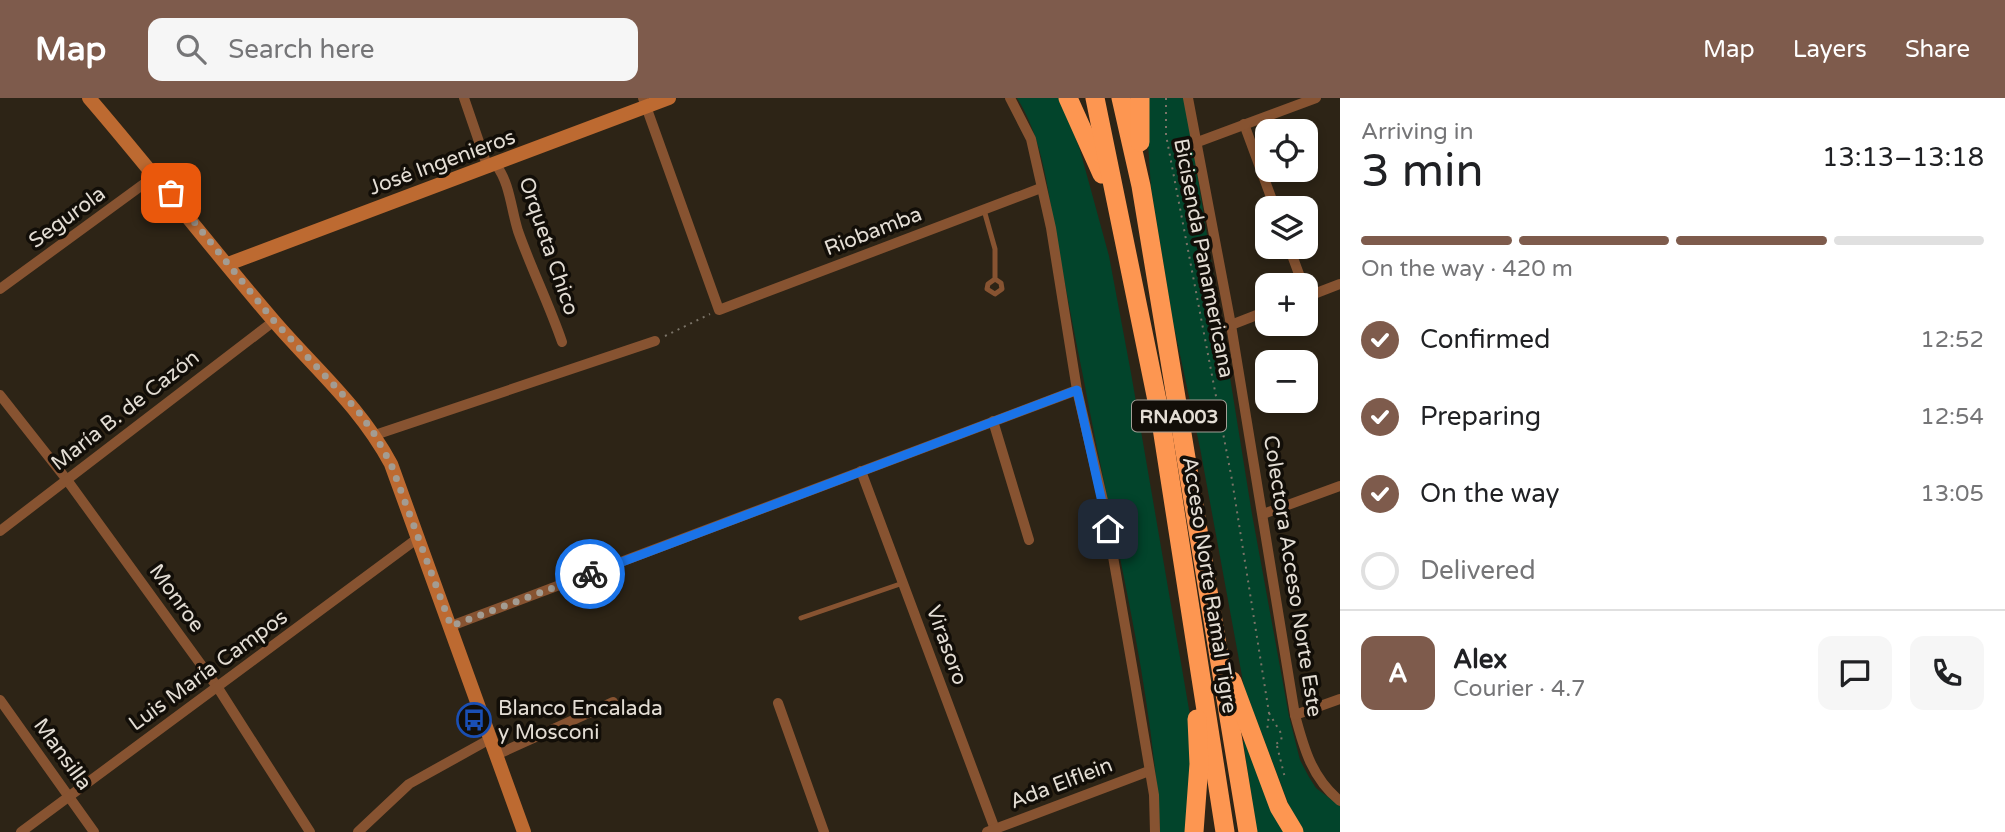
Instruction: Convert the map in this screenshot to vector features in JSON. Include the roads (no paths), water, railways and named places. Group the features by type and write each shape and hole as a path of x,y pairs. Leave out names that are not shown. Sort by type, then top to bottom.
{"highway":[{"path":"1068,98 1095,155 1124,234"},
{"name":"Acceso Norte Ramal Tigre","path":"1096,98 1160,415 1225,832"},
{"name":"Acceso Norte Ramal Tigre","path":"1121,98 1141,186 1248,832"},
{"path":"1140,98 1141,186"},
{"path":"1191,610 1199,764 1194,832"},
{"path":"1218,647 1279,807 1294,832"}],"street":[{"path":"89,98 156,175 274,321 358,411 375,435 391,464 524,832"},
{"name":"Orqueta Chico","path":"464,98 492,166 506,181 510,208 562,342"},
{"name":"José Ingenieros","path":"228,264 492,166 644,102 669,98"},
{"path":"1010,98 1031,139 1051,228 1077,390 1104,505 1154,795 1154,832"},
{"name":"Colectora Acceso Norte Este","path":"1188,98 1231,325 1295,716 1306,758 1319,780 1340,801"},
{"path":"1195,143 1316,98"},
{"name":"Riobamba","path":"644,102 719,310 1041,188"},
{"path":"1244,124 1271,196"},
{"name":"Segurola","path":"0,289 156,175"},
{"path":"1318,290 1340,284"},
{"path":"1231,325 1255,316"},
{"name":"María B. de Cazón","path":"0,531 274,321"},
{"path":"375,435 654,341"},
{"path":"451,626 1077,390"},
{"name":"Monroe","path":"0,395 67,480 218,688 310,832"},
{"path":"992,421 1029,540"},
{"name":"Virasoro","path":"862,471 992,831"},
{"path":"1263,514 1340,486"},
{"name":"Luis María Campos","path":"21,832 418,538"},
{"path":"1295,716 1340,699"},
{"name":"Mansilla","path":"0,700 94,832"},
{"path":"496,755 612,702"},
{"path":"778,702 824,832"},
{"path":"358,832 409,784 490,739"},
{"name":"Ada Elflein","path":"992,831 1149,771"}],"lane":[{"path":"984,210 995,249 995,279"},
{"path":"801,618 903,583"}],"place":[{"name":"Blanco Encalada y Mosconi","path":"474,720"}]}
